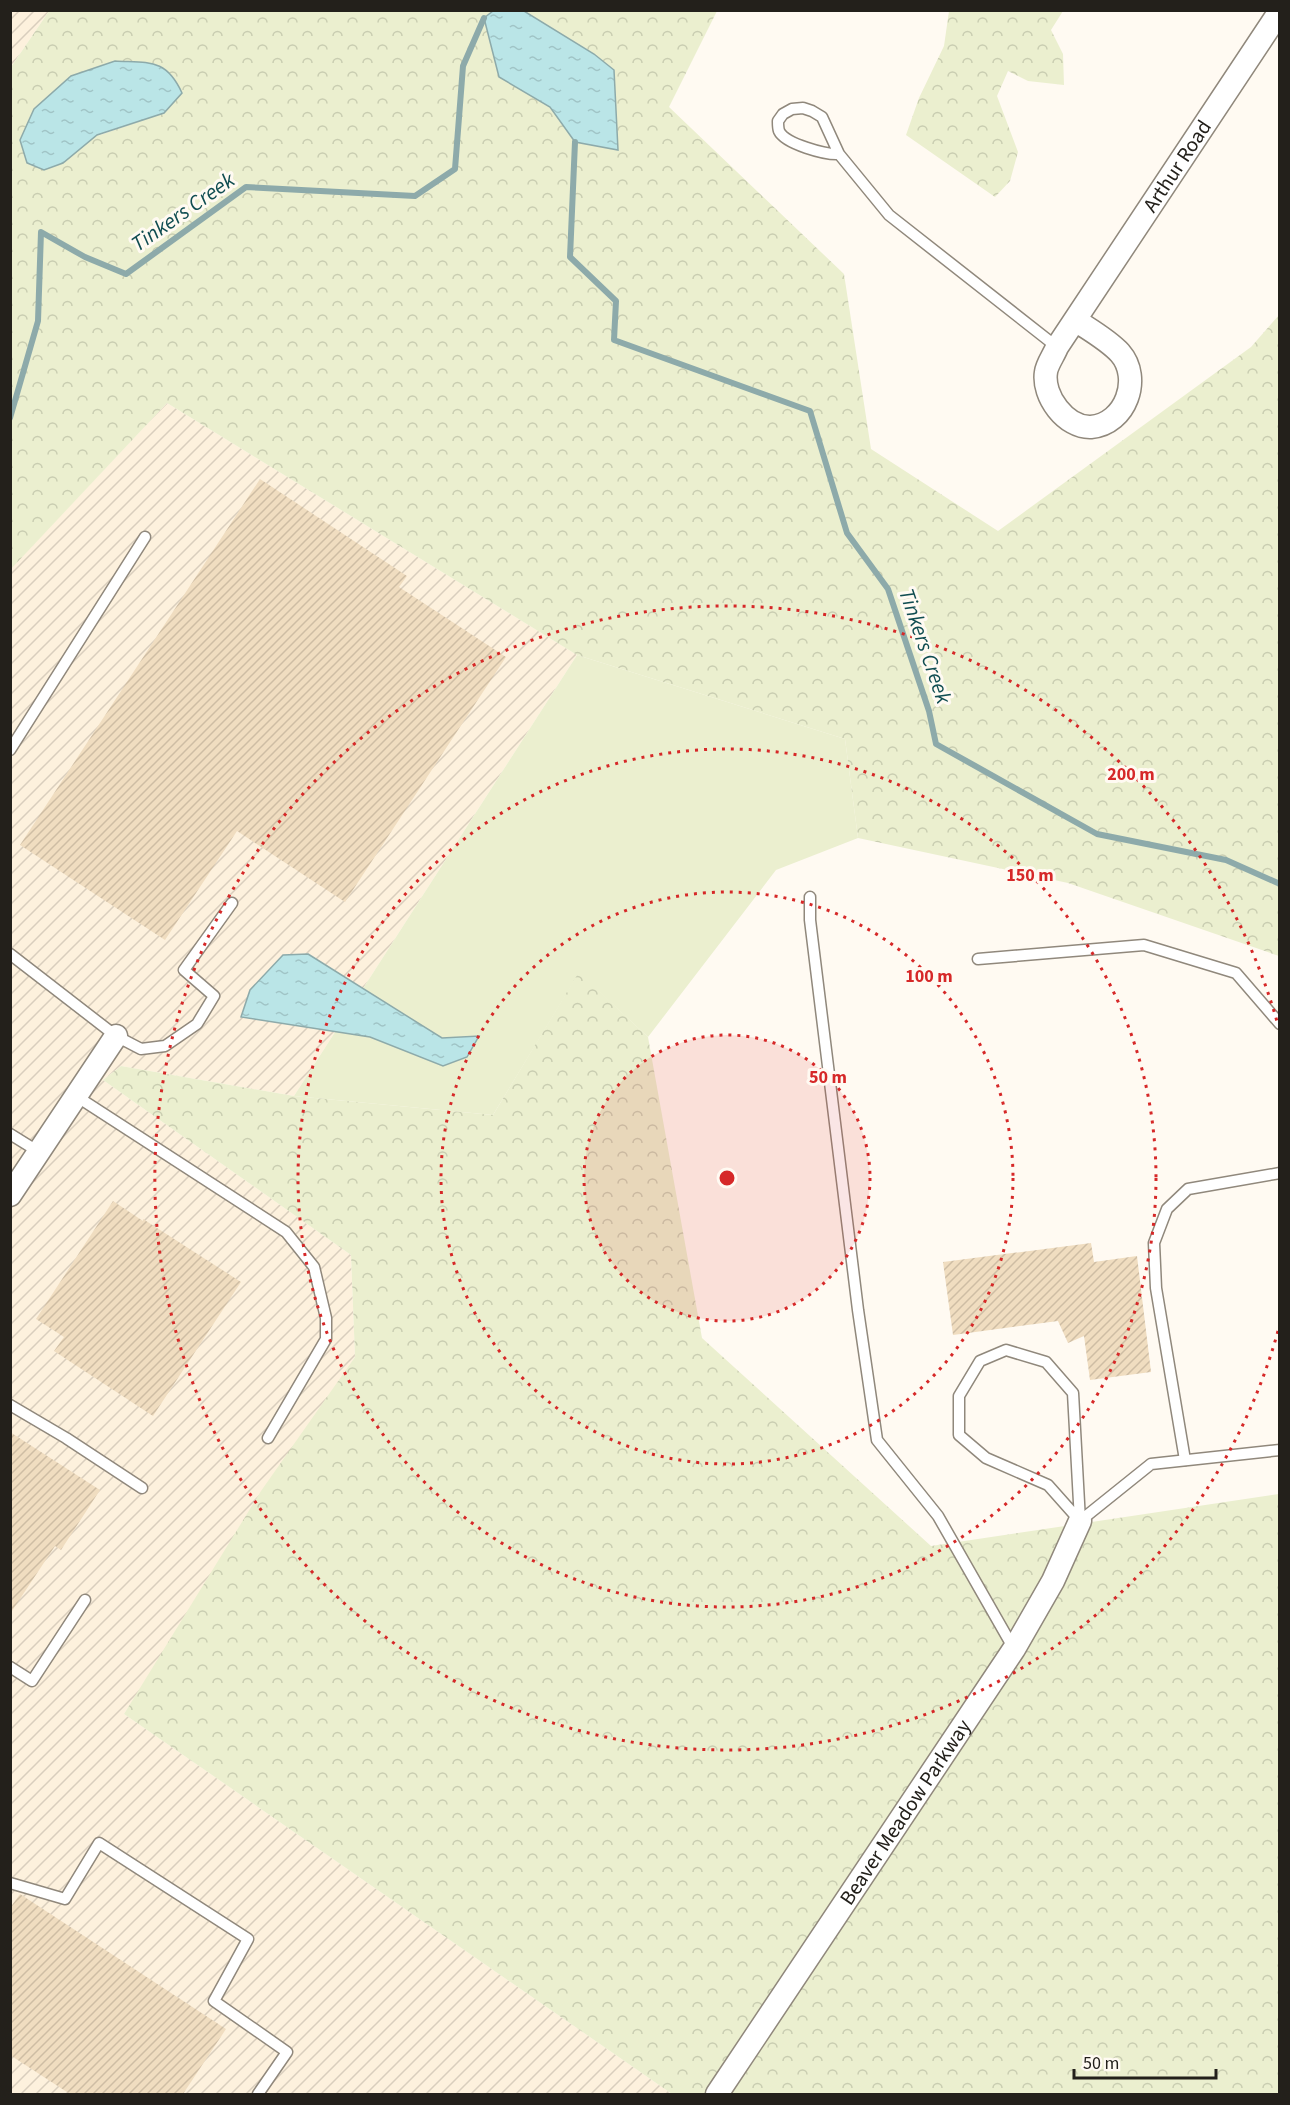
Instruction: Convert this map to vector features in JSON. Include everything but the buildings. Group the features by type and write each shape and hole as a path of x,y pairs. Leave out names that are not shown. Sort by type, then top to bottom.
{"street":[{"name":"Arthur Road","path":"1076,320 1120,353 1131,379 1129,398 1119,412 1105,422 1090,427 1073,423 1053,403 1047,388 1046,372 1057,347 1280,12"},
{"path":"10,1196 116,1036"},
{"name":"Beaver Meadow Parkway","path":"717,2094 1014,1649 1053,1581 1080,1521"}],"lane":[{"path":"839,154 829,155 813,150 785,137 779,131 778,121 783,114 792,109 803,108 822,117 839,154 889,215 1057,347"},
{"path":"10,750 145,537"},
{"path":"810,897 810,920 855,1286 877,1440 938,1516 1014,1649"},
{"path":"10,954 116,1036 141,1048 165,1046 197,1024 214,996 184,970 232,903"},
{"path":"978,958 1144,945 1236,973 1280,1024"},
{"path":"76,1096 286,1232 314,1267 326,1318 326,1339 268,1438"},
{"path":"10,1134 39,1153"},
{"path":"1185,1460 1156,1288 1154,1243 1167,1209 1188,1189 1280,1173"},
{"path":"1006,1350 1046,1362 1073,1393 1080,1521 1048,1485 986,1458 959,1435 959,1396 980,1361 1006,1350"},
{"path":"10,1405 66,1438 142,1488"},
{"path":"1080,1521 1150,1464 1280,1450"},
{"path":"10,1667 32,1681 85,1600"},
{"path":"10,1883 65,1899 99,1843 248,1939 214,2001 287,2052 258,2094"}],"shaded area":[{"path":"11,11 49,11 11,67"},
{"path":"167,403 577,655 294,1096 121,1066 103,1080 351,1255 355,1357 124,1714 672,2094 11,2094 10,569"}],"green space":[{"path":"49,11 493,11 484,18 499,77 550,107 575,142 618,150 614,70 594,54 524,11 717,11 669,107 844,274 871,449 998,531 1251,347 1279,315 1279,956 1068,883 858,838 845,739 577,655 167,403 11,569 11,67","holes":["182,93 164,113 97,136"]},
{"path":"949,11 1063,11 1051,30 1063,54 1064,85 1028,81 1008,71 997,96 1018,152 1010,181 995,197 906,135 919,98 944,46"},
{"path":"577,655 845,739 858,838 776,870 648,1037 579,973 493,1115 294,1096"},
{"path":"579,972 648,1037 702,1338 931,1546 1279,1494 1279,2094 672,2094 124,1714 261,1491 355,1357 351,1255 103,1080 121,1066 294,1096 493,1115"}],"water":[{"path":"493,11 524,11 594,54 614,70 618,150 575,142 550,107 499,77 484,18"},
{"path":"115,61 147,63 163,68 170,74 182,93 164,113 97,135 63,163 44,170 27,163 20,140 34,109 71,76"},
{"path":"308,954 442,1038 479,1036 467,1057 443,1066 370,1037 241,1017 250,990 283,955"}],"waterway":[{"name":"Tinkers Creek","path":"10,418 38,321 41,232 85,257 126,274 246,187 415,196 455,169 463,66 484,18"},
{"name":"Tinkers Creek","path":"575,142 570,257 616,301 614,340 810,411 847,533 888,589 929,711 936,744 1097,834 1226,860 1280,884"}]}
